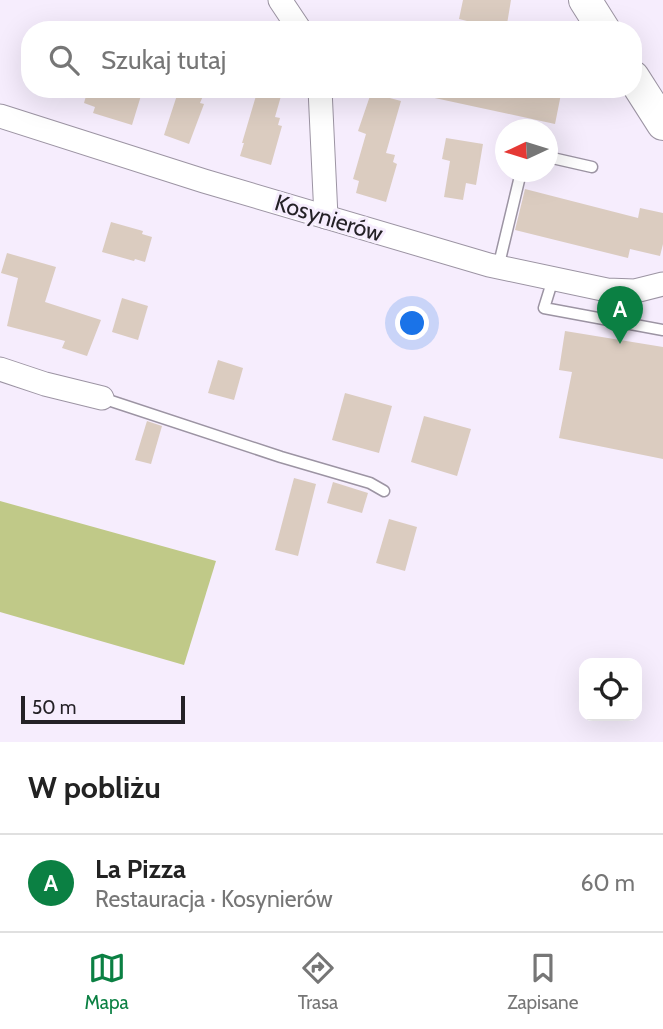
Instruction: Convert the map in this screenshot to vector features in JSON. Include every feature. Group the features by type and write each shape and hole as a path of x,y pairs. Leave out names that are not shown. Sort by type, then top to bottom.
{"street":[{"path":"280,0 294,21"},
{"path":"585,0 598,21"},
{"path":"642,91 663,124"},
{"path":"320,98 326,217"},
{"name":"Kosynierów","path":"0,116 498,268 623,291 645,290 663,284"},
{"path":"0,369 45,384 102,398"}],"lane":[{"path":"558,159 592,167"},
{"path":"498,268 520,182"},
{"path":"553,279 544,308 663,330"},
{"path":"102,398 281,457 370,483 384,491"}],"green space":[{"path":"0,501 216,561 184,665 0,612"}],"building":[{"path":"463,0 511,0 508,21 459,19"},
{"path":"85,98 140,98 132,125 93,113 95,107 84,103"},
{"path":"176,98 202,98 200,103 204,104 189,144 164,135"},
{"path":"255,98 280,98 275,117 280,118 278,125 282,126 271,165 240,156"},
{"path":"369,98 401,101 386,153 395,155 393,162 397,164 386,202 356,193 359,181 353,179 366,134 358,131"},
{"path":"435,98 560,98 556,119 532,119"},
{"path":"446,138 483,144 476,185 466,183 463,200 444,197 450,161 442,159"},
{"path":"525,189 638,218 640,208 663,213 663,244 660,256 630,249 628,258 515,230"},
{"path":"111,222 143,231 142,234 152,237 145,262 102,252"},
{"path":"7,253 56,267 45,302 101,320 87,356 62,348 65,341 7,326 18,278 1,273"},
{"path":"122,298 148,306 138,340 112,332"},
{"path":"565,331 663,347 663,459 559,438 572,372 559,370"},
{"path":"218,360 243,368 234,400 208,393"},
{"path":"345,393 392,406 379,453 332,440"},
{"path":"424,416 471,429 457,476 411,462"},
{"path":"147,421 162,426 151,464 135,460"},
{"path":"294,478 316,484 298,556 275,550"},
{"path":"333,482 368,493 362,513 327,503"},
{"path":"389,519 417,527 405,571 376,563"}],"place":[{"name":"La Pizza","path":"620,344"}]}
